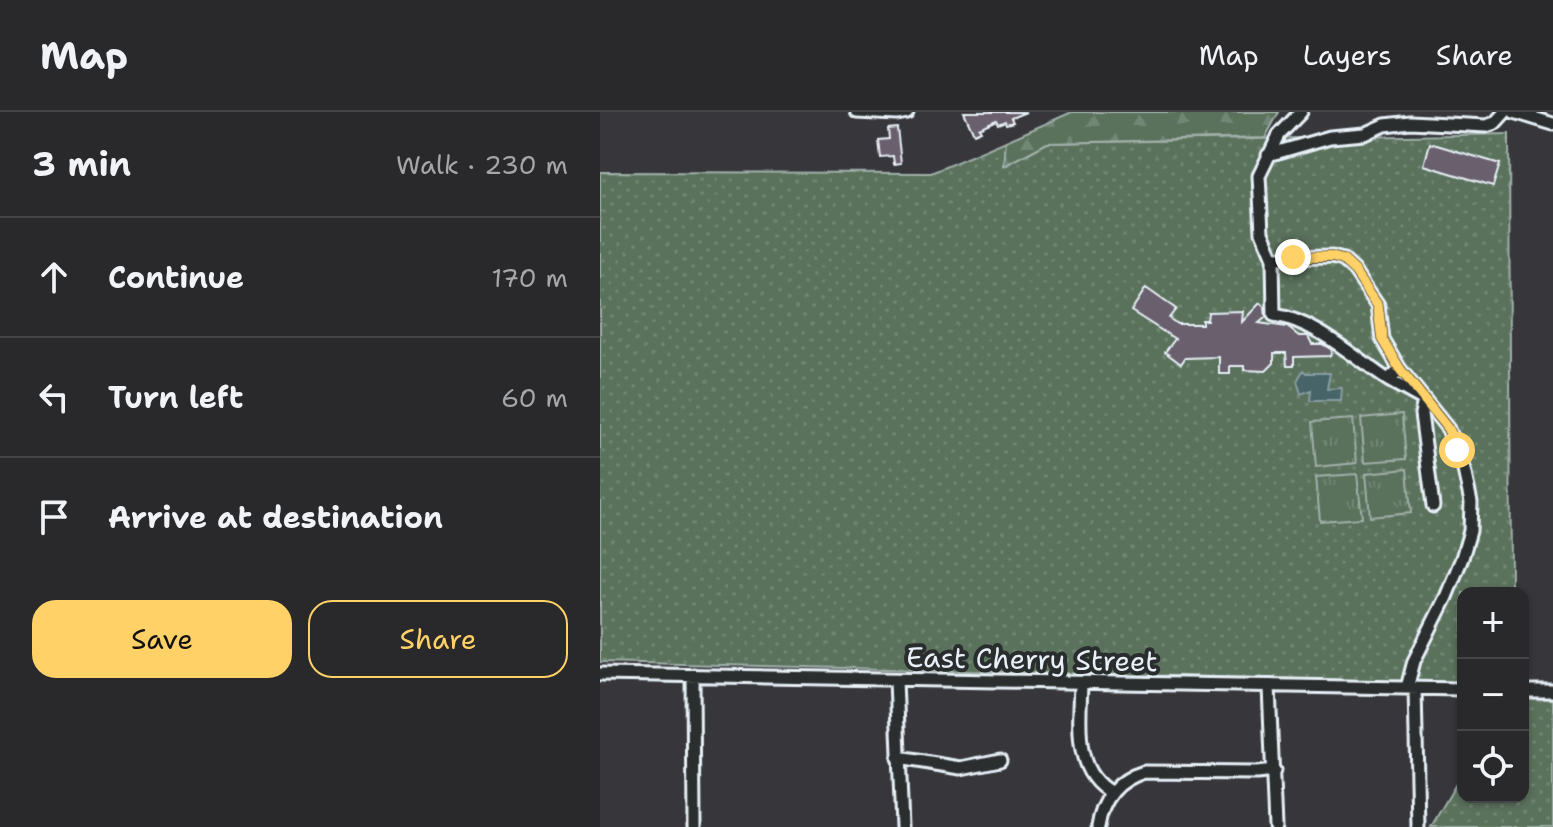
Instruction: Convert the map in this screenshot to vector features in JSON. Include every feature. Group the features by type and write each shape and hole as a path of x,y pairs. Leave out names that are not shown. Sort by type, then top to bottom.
{"street":[{"path":"857,112 907,112"},
{"path":"1301,112 1279,135 1259,176 1262,232 1273,258 1274,315 1288,317 1324,336 1424,401"},
{"path":"1268,155 1330,137 1365,134 1385,125 1410,122 1486,126 1495,123 1505,112"},
{"path":"1514,112 1553,124"},
{"path":"1273,258 1332,257 1343,260 1375,299 1382,339 1400,369 1448,429 1469,487 1470,531 1462,558 1414,661 1411,688 1418,827"},
{"path":"1388,380 1400,369"},
{"path":"1424,401 1421,414 1433,506"},
{"name":"East Cherry Street","path":"600,674 1457,689"},
{"path":"693,675 694,827"},
{"path":"896,680 902,827"},
{"path":"1081,684 1081,753 1101,788 1112,793"},
{"path":"1269,687 1275,827"},
{"path":"1529,691 1553,691"},
{"path":"898,758 961,768 1000,760"},
{"path":"1098,827 1100,811 1112,793 1121,783 1144,772 1274,771"}],"green space":[{"path":"1072,112 1279,112 1265,138 1047,143 1004,166 1006,141"},
{"path":"1509,134 1511,587 1457,587 1457,683 600,662 600,172 931,173 1006,141 1005,166 1047,143"},
{"path":"1402,414 1406,459 1365,462 1361,418"},
{"path":"1353,419 1357,463 1316,467 1312,422"},
{"path":"1407,469 1411,513 1370,517 1366,473"},
{"path":"1357,474 1362,518 1320,521 1316,477"},
{"path":"1529,698 1553,699 1553,827 1431,827 1457,782 1457,803 1529,803"}],"water":[{"path":"1303,370 1306,373 1330,373 1327,389 1342,388 1341,401 1310,401 1311,390 1301,394 1297,381"}],"building":[{"path":"964,112 1026,112 1011,118 1013,122 1006,124 1005,121 998,124 996,120 974,134"},
{"path":"897,128 901,163 894,164 893,156 880,157 878,140 889,139 888,129"},
{"path":"1430,143 1500,164 1493,186 1424,165"},
{"path":"1146,288 1176,309 1169,318 1177,324 1202,324 1202,320 1207,320 1208,312 1243,311 1242,322 1260,303 1265,308 1266,317 1259,323 1287,327 1299,336 1308,336 1312,344 1322,344 1332,350 1330,356 1294,357 1294,366 1287,366 1286,353 1274,353 1274,363 1266,371 1230,366 1230,374 1219,374 1219,357 1185,358 1181,364 1165,352 1175,339 1131,311"}],"route":[{"path":"1293,257 1332,257 1343,260 1355,271 1378,305 1382,339 1400,369 1448,429 1457,450"}]}
